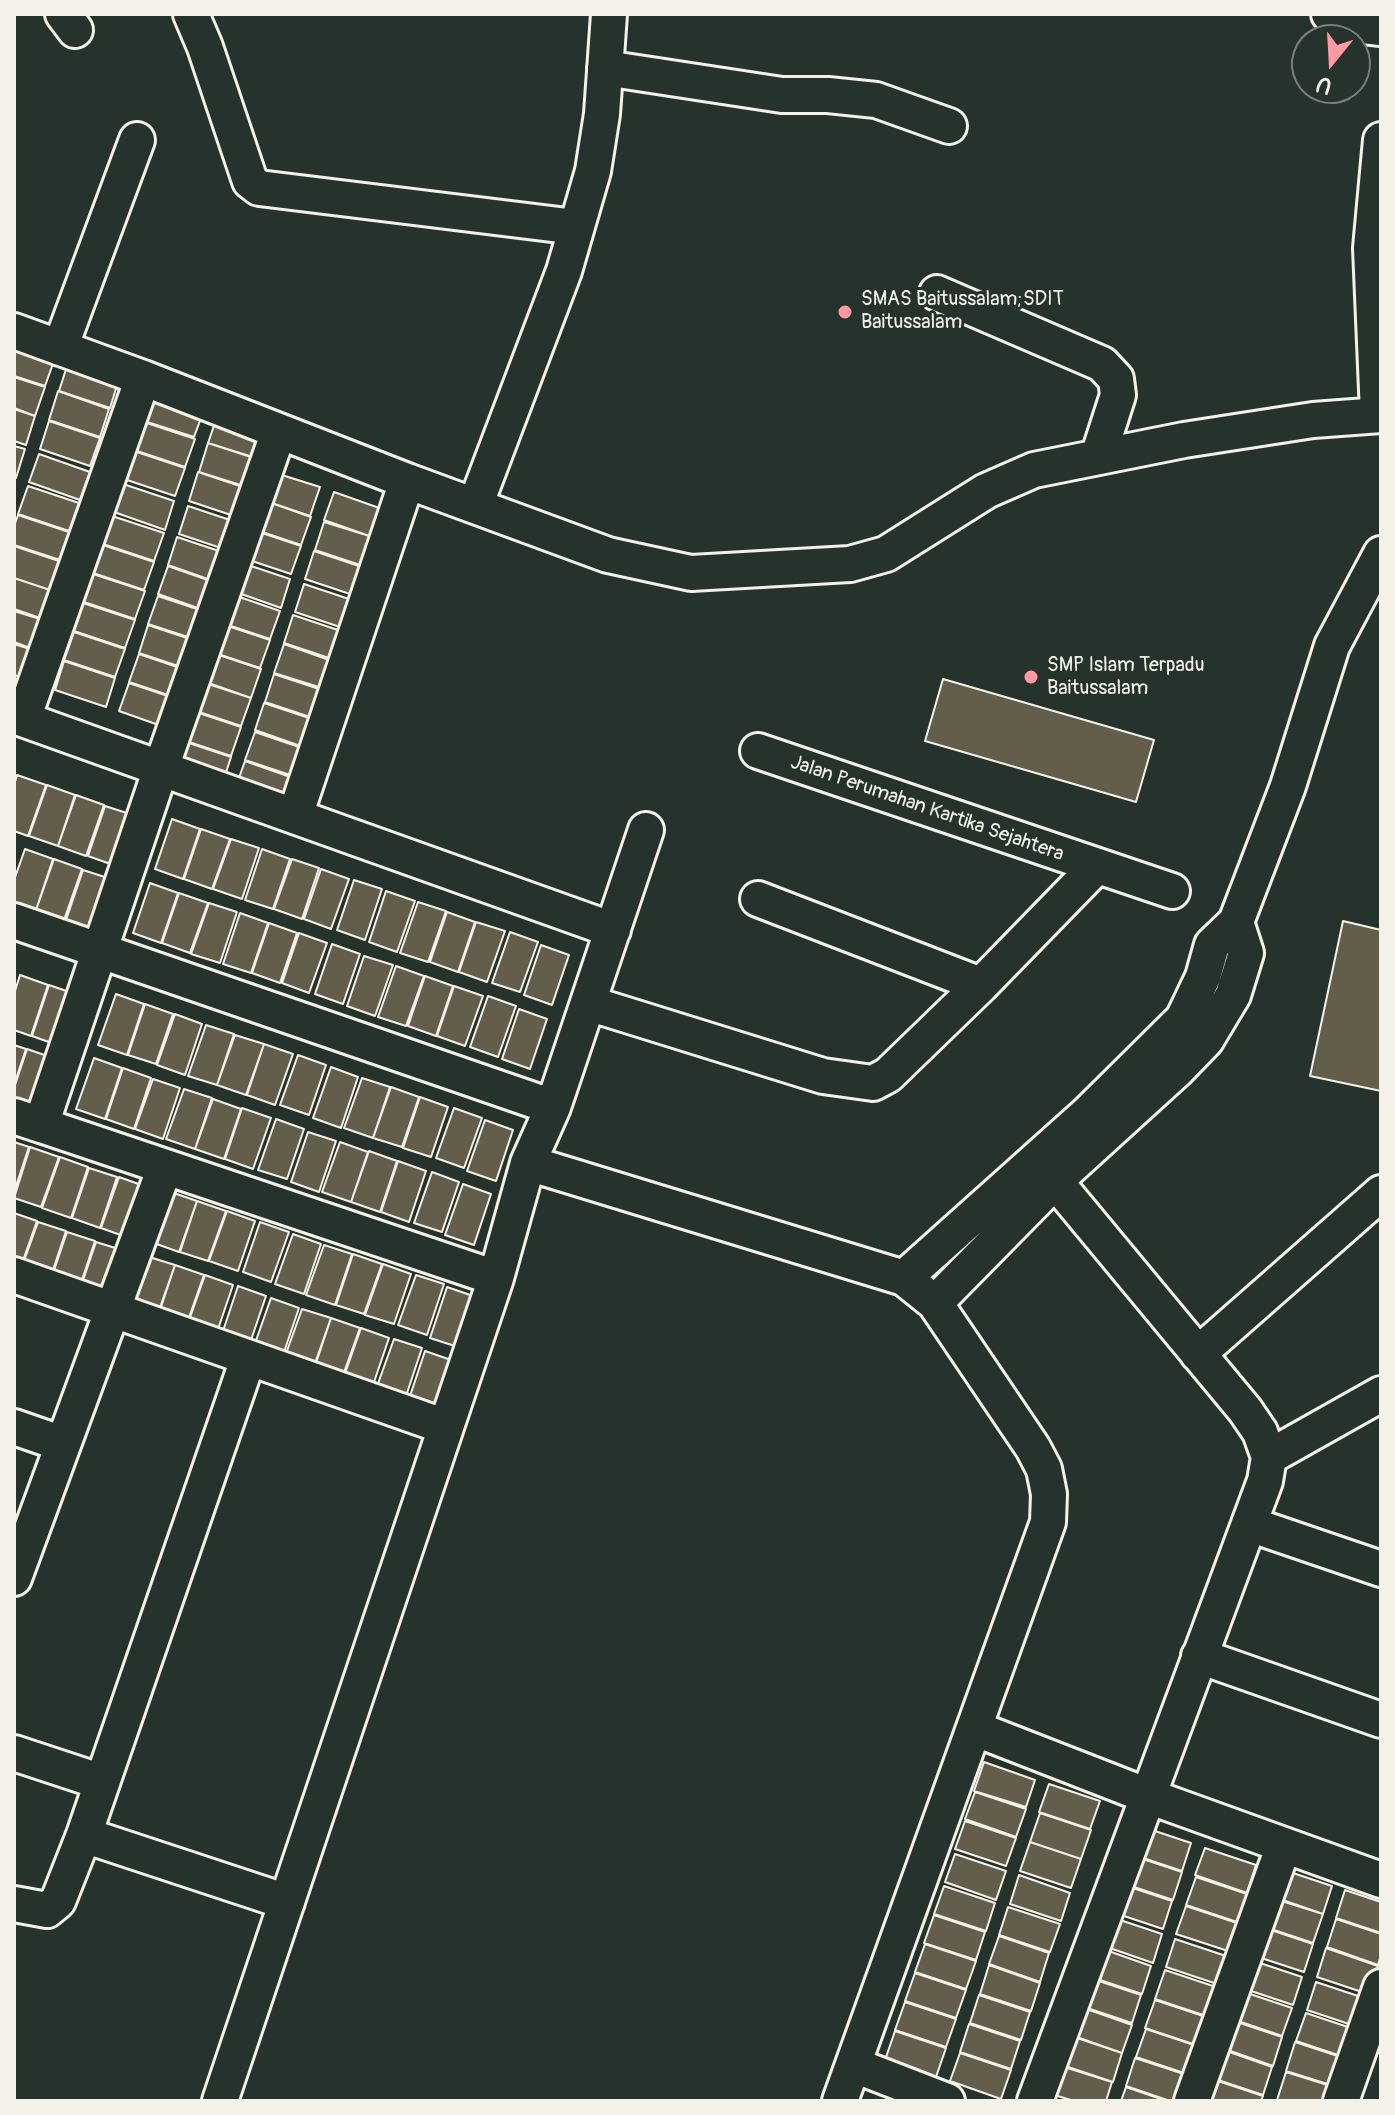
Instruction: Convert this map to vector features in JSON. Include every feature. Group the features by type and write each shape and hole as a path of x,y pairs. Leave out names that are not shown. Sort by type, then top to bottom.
{"street":[{"path":"191,14 250,181 259,188 576,227"},
{"path":"475,506 564,271 593,171 602,114 609,14"},
{"path":"1329,14 1363,26 1381,28"},
{"path":"605,68 782,95 828,95 876,100 949,126"},
{"path":"60,348 137,140"},
{"path":"14,331 608,555 691,573 850,564 886,554 986,491 1034,470 1313,420 1380,415 1371,248 1381,140"},
{"path":"937,293 1102,364 1116,379 1118,395 1098,457"},
{"path":"143,378 18,718 613,930"},
{"path":"279,431 100,951 28,1120 496,1278"},
{"path":"295,816 407,481"},
{"path":"904,1278 1086,1115 1183,1019 1203,977 1212,945 1236,922 1288,786 1332,646 1381,554"},
{"name":"Jalan Perumahan Kartika Sejahtera","path":"758,751 1172,891"},
{"path":"220,2101 496,1278 528,1163 553,1107 646,830"},
{"name":"Jalan Perumahan Kartika Sejahtera","path":"588,1003 823,1076 873,1083 888,1075 981,985 1096,867"},
{"path":"758,899 981,985"},
{"path":"14,921 553,1107"},
{"path":"935,1303 1055,1181 1206,1040 1233,995 1246,953 1236,922"},
{"path":"528,1163 904,1278 935,1303 1044,1469 1049,1494 1048,1522 840,2101"},
{"path":"14,1578 165,1167"},
{"path":"1035,2101 1265,1481 1269,1457 1260,1432 1055,1181"},
{"path":"1198,1354 1381,1193"},
{"path":"14,1275 446,1427"},
{"path":"14,1904 47,1910 58,1901 84,1835 248,1359"},
{"path":"1269,1457 1381,1394"},
{"path":"14,1427 63,1444"},
{"path":"1249,1524 1381,1569"},
{"path":"1199,1656 1381,1720"},
{"path":"976,1729 1148,1796 1381,1880"},
{"path":"14,1753 102,1782"},
{"path":"84,1835 287,1902"},
{"path":"1192,2101 1284,1845"},
{"path":"1341,2101 1381,1987"},
{"path":"854,2065 947,2101"}],"building":[{"path":"14,344 55,358 45,386 14,376"},
{"path":"68,363 119,379 110,408 59,391"},
{"path":"14,377 45,387 35,416 14,408"},
{"path":"58,391 109,409 100,437 49,420"},
{"path":"153,392 204,410 194,437 144,421"},
{"path":"14,409 35,416 26,445 14,441"},
{"path":"218,414 269,431 259,459 208,443"},
{"path":"49,421 100,438 90,466 40,449"},
{"path":"144,422 195,439 185,467 134,450"},
{"path":"208,443 260,460 250,488 199,472"},
{"path":"14,446 25,449 16,478 14,477"},
{"path":"134,451 185,468 175,496 124,479"},
{"path":"39,454 90,472 80,500 29,482"},
{"path":"269,471 320,487 310,516 260,499"},
{"path":"198,472 249,489 240,518 189,501"},
{"path":"123,484 174,501 165,530 114,512"},
{"path":"28,486 79,503 69,531 18,514"},
{"path":"334,492 385,510 375,538 324,520"},
{"path":"260,499 311,517 301,545 250,528"},
{"path":"188,506 239,523 230,551 179,534"},
{"path":"18,515 69,532 60,560 14,545 14,526"},
{"path":"112,516 164,533 154,561 103,544"},
{"path":"324,522 376,538 366,567 315,550"},
{"path":"250,529 301,546 291,574 240,557"},
{"path":"177,537 228,554 219,583 168,565"},
{"path":"103,545 154,562 144,590 93,573"},
{"path":"14,546 59,561 50,590 14,578"},
{"path":"314,551 365,568 356,596 305,579"},
{"path":"239,562 290,579 281,608 230,590"},
{"path":"168,566 219,584 209,612 158,594"},
{"path":"93,574 145,591 135,619 84,602"},
{"path":"14,578 50,590 40,618 14,609"},
{"path":"304,584 355,601 346,629 295,612"},
{"path":"228,593 280,611 270,639 219,622"},
{"path":"158,596 209,613 200,641 148,624"},
{"path":"83,603 135,620 125,648 74,631"},
{"path":"14,611 40,619 30,648 14,642"},
{"path":"293,615 344,632 335,660 284,643"},
{"path":"219,623 270,640 260,668 209,651"},
{"path":"148,625 199,642 190,670 139,653"},
{"path":"74,632 125,649 115,677 64,660"},
{"path":"14,644 30,649 20,677 14,675"},
{"path":"284,644 335,662 325,689 274,673"},
{"path":"210,652 261,669 251,698 200,680"},
{"path":"139,654 189,671 180,699 129,682"},
{"path":"64,661 115,678 106,707 55,690"},
{"path":"274,674 325,691 316,719 265,702"},
{"path":"943,679 1154,740 1136,802 925,741"},
{"path":"199,681 251,698 241,726 190,709"},
{"path":"129,683 180,700 170,729 119,711"},
{"path":"264,703 315,720 306,748 255,730"},
{"path":"190,710 241,727 231,756 180,739"},
{"path":"255,732 305,749 296,777 245,760"},
{"path":"180,740 231,757 222,785 171,768"},
{"path":"245,761 296,779 286,806 235,789"},
{"path":"17,775 46,785 28,836 14,831 14,785"},
{"path":"47,785 75,795 58,846 29,836"},
{"path":"76,795 104,805 86,856 58,846"},
{"path":"105,806 133,815 116,866 88,856"},
{"path":"172,819 200,829 183,879 155,869"},
{"path":"201,829 230,839 212,889 184,879"},
{"path":"231,839 259,848 242,899 213,889"},
{"path":"25,849 53,859 36,910 14,902 14,880"},
{"path":"262,849 290,859 273,909 245,900"},
{"path":"54,859 82,869 64,920 36,910"},
{"path":"292,859 319,868 302,919 274,909"},
{"path":"321,869 349,879 331,929 304,919"},
{"path":"83,870 111,879 94,930 66,920"},
{"path":"354,880 382,889 365,940 337,930"},
{"path":"150,883 178,893 161,943 133,933"},
{"path":"386,891 415,901 397,952 369,942"},
{"path":"179,893 208,903 190,953 162,943"},
{"path":"418,902 446,911 428,962 400,953"},
{"path":"209,903 237,912 220,963 191,954"},
{"path":"447,912 475,922 458,972 430,962"},
{"path":"240,913 268,923 251,973 223,964"},
{"path":"1343,921 1381,930 1381,1091 1310,1076"},
{"path":"476,922 505,931 487,982 459,972"},
{"path":"269,923 297,933 280,983 252,973"},
{"path":"510,932 538,942 520,992 492,983"},
{"path":"299,933 327,943 309,993 282,983"},
{"path":"332,944 360,954 343,1004 315,994"},
{"path":"541,945 569,955 552,1005 524,995"},
{"path":"364,956 393,965 375,1016 347,1006"},
{"path":"396,966 424,976 406,1026 378,1017"},
{"path":"20,975 48,985 31,1036 14,1030 14,994"},
{"path":"425,976 453,986 436,1036 408,1026"},
{"path":"49,985 78,995 60,1046 32,1036"},
{"path":"454,986 483,996 465,1046 437,1036"},
{"path":"116,994 144,1004 127,1055 98,1045"},
{"path":"488,996 516,1006 498,1057 470,1047"},
{"path":"145,1004 173,1014 156,1064 128,1055"},
{"path":"519,1009 547,1019 530,1069 502,1059"},
{"path":"175,1014 202,1024 185,1075 157,1065"},
{"path":"206,1025 234,1034 217,1085 188,1076"},
{"path":"235,1035 264,1044 246,1095 217,1085"},
{"path":"264,1044 293,1054 275,1105 247,1095"},
{"path":"14,1045 26,1049 14,1085"},
{"path":"27,1049 56,1059 38,1110 14,1102 14,1088"},
{"path":"298,1055 326,1065 309,1115 280,1105"},
{"path":"94,1058 122,1068 105,1119 76,1109"},
{"path":"331,1067 358,1077 341,1128 313,1118"},
{"path":"123,1068 151,1078 134,1129 106,1119"},
{"path":"362,1078 390,1087 373,1138 344,1128"},
{"path":"153,1079 180,1088 163,1139 135,1129"},
{"path":"391,1087 419,1097 402,1147 373,1138"},
{"path":"184,1089 212,1098 195,1149 166,1139"},
{"path":"420,1097 448,1107 431,1157 403,1148"},
{"path":"213,1099 241,1109 224,1159 195,1149"},
{"path":"242,1108 271,1118 253,1169 225,1159"},
{"path":"454,1108 482,1118 464,1168 436,1158"},
{"path":"276,1119 304,1129 287,1179 258,1170"},
{"path":"485,1120 513,1130 496,1181 467,1171"},
{"path":"308,1132 336,1141 319,1192 291,1182"},
{"path":"14,1142 29,1147 14,1192"},
{"path":"340,1142 368,1152 351,1202 322,1192"},
{"path":"30,1147 59,1157 41,1207 14,1198"},
{"path":"369,1151 397,1161 380,1212 351,1202"},
{"path":"60,1157 88,1167 71,1218 42,1208"},
{"path":"398,1161 426,1171 409,1222 381,1212"},
{"path":"89,1168 117,1177 100,1228 72,1218"},
{"path":"432,1172 459,1182 442,1232 414,1223"},
{"path":"119,1177 147,1187 129,1238 101,1228"},
{"path":"463,1184 491,1194 474,1245 445,1235"},
{"path":"168,1191 197,1201 179,1252 151,1242"},
{"path":"197,1201 226,1211 208,1261 180,1252"},
{"path":"227,1211 255,1221 238,1271 209,1261"},
{"path":"14,1213 37,1221 19,1272 14,1270"},
{"path":"38,1222 66,1231 49,1282 20,1272"},
{"path":"260,1222 289,1232 271,1282 243,1272"},
{"path":"67,1232 95,1241 78,1292 50,1282"},
{"path":"293,1234 321,1244 304,1294 275,1284"},
{"path":"96,1242 125,1251 107,1302 79,1292"},
{"path":"324,1245 352,1254 335,1305 306,1295"},
{"path":"353,1254 382,1264 364,1314 336,1305"},
{"path":"146,1256 175,1265 157,1316 129,1306"},
{"path":"383,1264 411,1274 394,1324 365,1315"},
{"path":"175,1265 204,1275 186,1326 158,1316"},
{"path":"205,1275 233,1285 216,1335 187,1326"},
{"path":"416,1275 444,1284 427,1335 398,1325"},
{"path":"238,1286 266,1296 249,1346 221,1337"},
{"path":"447,1287 476,1297 458,1347 430,1338"},
{"path":"271,1298 299,1308 282,1358 253,1349"},
{"path":"302,1309 331,1318 313,1369 284,1359"},
{"path":"331,1318 360,1328 342,1378 314,1369"},
{"path":"361,1328 389,1338 372,1388 343,1379"},
{"path":"394,1339 422,1348 405,1399 376,1389"},
{"path":"425,1351 454,1361 436,1411 408,1402"},
{"path":"984,1762 1035,1780 1026,1807 974,1791"},
{"path":"1049,1784 1100,1801 1090,1829 1039,1812"},
{"path":"975,1792 1026,1809 1016,1837 965,1819"},
{"path":"1040,1813 1091,1830 1081,1859 1030,1842"},
{"path":"965,1821 1016,1838 1006,1866 955,1849"},
{"path":"1140,1826 1191,1843 1182,1871 1131,1854"},
{"path":"1030,1842 1081,1859 1071,1888 1020,1871"},
{"path":"1205,1848 1256,1865 1247,1893 1195,1875"},
{"path":"955,1854 1006,1871 996,1900 945,1882"},
{"path":"1131,1855 1182,1872 1173,1900 1122,1883"},
{"path":"1281,1869 1332,1886 1323,1914 1271,1896"},
{"path":"1019,1875 1070,1893 1061,1921 1010,1904"},
{"path":"1196,1877 1247,1894 1237,1922 1186,1905"},
{"path":"1121,1884 1172,1901 1163,1929 1112,1912"},
{"path":"944,1886 995,1903 986,1931 934,1914"},
{"path":"1345,1890 1381,1902 1381,1933 1336,1918"},
{"path":"1272,1898 1323,1914 1313,1943 1262,1926"},
{"path":"1186,1906 1237,1923 1228,1951 1176,1934"},
{"path":"1008,1907 1060,1924 1050,1952 999,1935"},
{"path":"934,1915 985,1932 976,1960 924,1943"},
{"path":"1111,1917 1162,1934 1153,1963 1101,1945"},
{"path":"1336,1919 1381,1934 1378,1965 1327,1947"},
{"path":"1262,1927 1313,1944 1304,1972 1252,1955"},
{"path":"999,1936 1049,1953 1040,1982 989,1964"},
{"path":"1175,1939 1226,1956 1217,1984 1166,1967"},
{"path":"925,1944 976,1961 966,1989 915,1972"},
{"path":"1100,1948 1151,1966 1142,1994 1091,1977"},
{"path":"1326,1948 1378,1966 1368,1994 1317,1977"},
{"path":"1251,1960 1302,1977 1293,2005 1242,1988"},
{"path":"989,1965 1040,1983 1031,2011 980,1994"},
{"path":"1165,1970 1216,1987 1206,2016 1155,1999"},
{"path":"915,1973 966,1990 956,2018 905,2001"},
{"path":"1090,1978 1141,1995 1132,2023 1081,2006"},
{"path":"1316,1982 1367,1999 1358,2027 1307,2010"},
{"path":"1241,1991 1292,2008 1282,2036 1232,2019"},
{"path":"979,1995 1030,2012 1021,2040 970,2023"},
{"path":"1155,2000 1206,2017 1196,2045 1145,2028"},
{"path":"905,2002 956,2019 946,2047 895,2030"},
{"path":"1081,2007 1132,2025 1122,2053 1071,2035"},
{"path":"1306,2013 1357,2030 1347,2058 1296,2041"},
{"path":"1231,2020 1282,2037 1273,2066 1222,2048"},
{"path":"969,2024 1020,2041 1011,2069 960,2052"},
{"path":"1146,2029 1197,2046 1187,2074 1136,2057"},
{"path":"895,2031 946,2048 936,2077 885,2060"},
{"path":"1071,2036 1122,2053 1113,2082 1062,2065"},
{"path":"1295,2042 1347,2059 1337,2087 1286,2071"},
{"path":"1221,2049 1272,2067 1263,2095 1212,2078"},
{"path":"960,2053 1011,2070 1001,2099 950,2081"},
{"path":"1135,2058 1187,2075 1178,2101 1126,2086"},
{"path":"1061,2066 1112,2082 1106,2101 1074,2101 1051,2094"},
{"path":"1286,2072 1337,2088 1333,2101 1277,2100"},
{"path":"1212,2079 1263,2096 1261,2101 1204,2101"},
{"path":"1126,2087 1167,2101 1121,2101"}],"place":[{"name":"SMAS Baitussalam;SDIT Baitussalam","path":"845,312"},
{"name":"SMP Islam Terpadu Baitussalam","path":"1031,677"}]}
